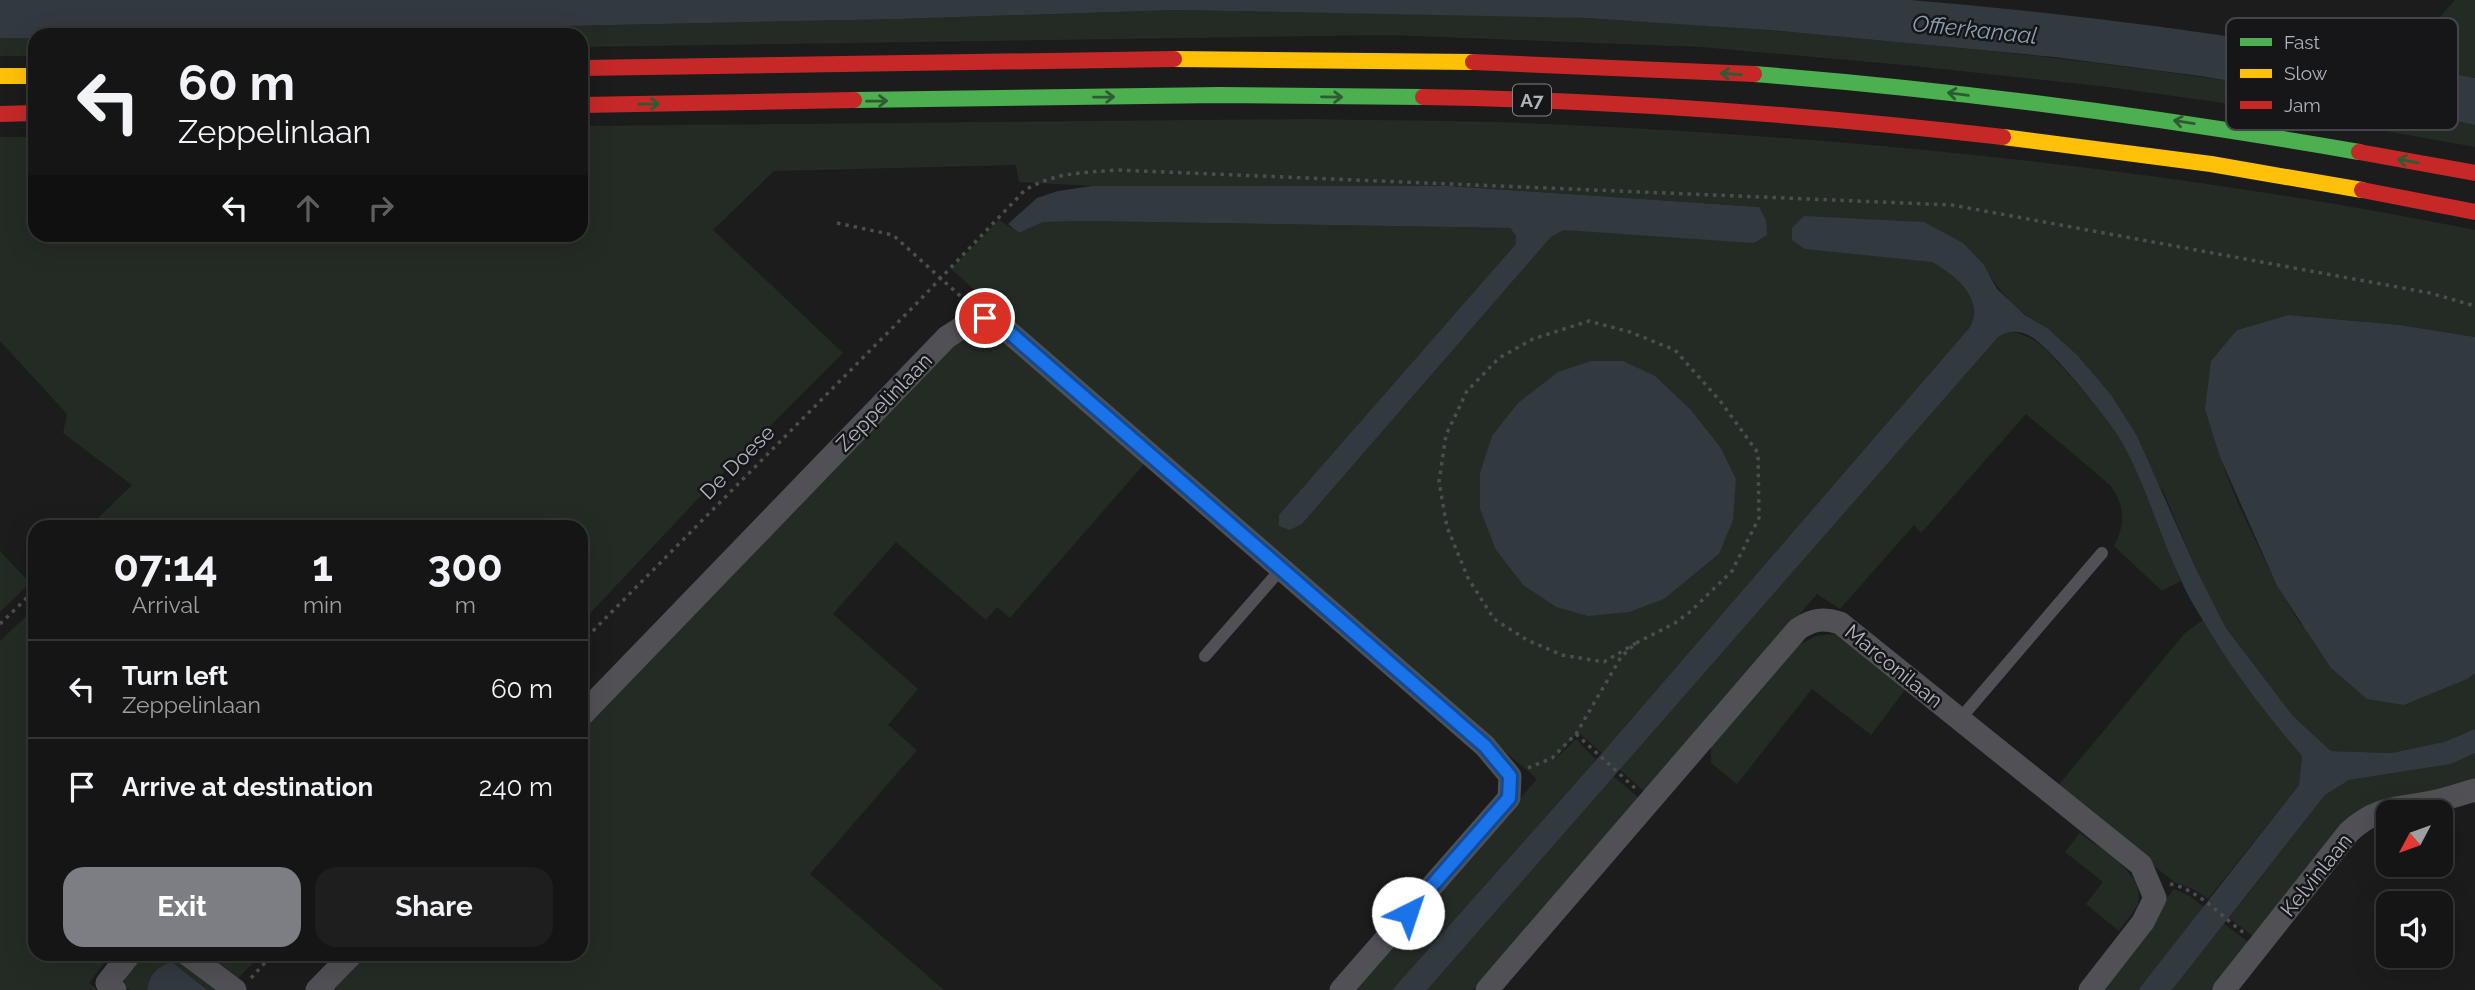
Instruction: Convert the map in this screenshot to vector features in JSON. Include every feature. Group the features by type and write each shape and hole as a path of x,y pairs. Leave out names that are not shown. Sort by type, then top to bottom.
{"highway":[{"name":"A7","path":"588,68 948,62 1356,60 1643,68 1882,84 2226,129"},
{"path":"0,76 28,76"},
{"name":"A7","path":"588,105 1236,95 1608,102 1881,123 2119,150 2365,189 2475,212"},
{"path":"0,114 28,113"},
{"name":"A7","path":"2234,130 2475,173"}],"street":[{"path":"985,318 1002,326 1485,746 1510,776 1509,798 1341,990"},
{"name":"Zeppelinlaan","path":"588,709 947,337 965,325 985,318"},
{"name":"Marconilaan","path":"1487,990 1798,629 1812,620 1827,619 1840,623 2141,865 2155,898 2143,922 2090,990"},
{"name":"Kelvinlaan","path":"2224,990 2349,832 2364,818 2381,811 2435,802 2475,790"},
{"path":"115,990 107,984 125,961"},
{"path":"199,961 242,986"},
{"path":"317,990 345,961"}],"lane":[{"path":"1960,719 2102,553"},
{"path":"1205,656 1281,569"}],"path":[{"name":"De Doese","path":"588,636 1025,190 1044,180 1066,175 1117,170 1952,205 2430,293 2475,306"},
{"path":"837,223 893,235 985,318"},
{"path":"1510,776 1552,758 1576,734 1621,657 1636,643 1675,623 1691,611 1732,571 1759,518 1758,453 1721,402 1675,350 1630,332 1589,321 1534,339 1499,358 1468,391 1446,435 1439,482 1447,527 1468,578 1494,619 1527,640 1562,654 1604,662 1636,643"},
{"path":"0,624 28,597"},
{"path":"1576,734 1618,773"},
{"path":"2202,899 2231,923"},
{"path":"242,986 267,961"}],"shaded area":[{"path":"2455,0 2475,0 2475,78 2458,75 2458,18 2439,18"},
{"path":"1176,10 1482,15 1689,24 2018,54 2226,81 2226,103 2108,87 1915,66 1701,47 1386,35 588,47 588,28 472,28"},
{"path":"0,38 28,38 28,56 0,56"},
{"path":"1309,119 1503,122 1682,131 1910,149 2023,160 2250,190 2475,230 2475,337 2400,325 2287,315 2237,330 2220,457 2237,501 2277,586 2300,623 2404,705 2475,673 2475,729 2444,742 2391,753 2331,751 2293,716 2226,628 2197,571 2163,491 2047,329 2011,302 1984,265 1932,262 1958,281 1971,298 1974,317 1970,327 1602,753 1578,732 1552,763 1576,739 1596,760 1392,990 1354,990 1537,779 1255,537 951,269 999,220 1019,233 1043,222 1086,221 1510,228 1516,236 1516,244 1302,524 1551,237 1564,230 1759,207 1449,186 1092,186 1019,182 1016,165 774,171 713,230 843,353 710,486 588,616 588,520 96,520 132,485 63,433 67,414 0,341 0,137 28,137 28,242 588,242 588,126","holes":["1691,410 1721,448 1736,479 1719,554 1664,599 1556,607 1523,585 1496,550"]},
{"path":"2458,122 2475,125 2475,147 2381,130 2458,130"},
{"path":"984,331 995,333 1145,463 1010,618 997,607 986,620 896,542 833,614 918,689 888,725 917,750 810,874 944,990 325,990 354,961 588,961 588,721 955,345 971,334"},
{"path":"2008,331 2026,336 2046,350 2085,392 2116,432 2143,484 2181,581 2162,591 2114,546 2121,529 2122,515 2119,500 2110,485 2026,414 1921,533 1914,525 1840,609 1817,594 1646,793 1619,769 1998,336"},
{"path":"0,551 28,581 28,585 0,612"},
{"path":"28,615 28,961 106,961 89,983 98,990 0,990 0,641"},
{"path":"2203,620 2243,682 2302,756 2299,785 2208,899 2195,890 2174,882 2057,787 2185,633"},
{"path":"1834,634 1907,687 1871,735 1812,689 1737,784 1711,763 1711,746 1799,645 1816,636"},
{"path":"2475,753 2475,780 2458,787 2390,800 2376,800 2376,806 2254,937 2229,918 2325,795 2349,780 2451,764"},
{"path":"1613,776 1640,799 1473,990 1427,990"},
{"path":"2080,833 2120,863 2135,882 2139,893 2138,903 2119,931 2086,904 2103,882 2065,852"},
{"path":"2174,889 2190,896 2204,907 2138,990 2095,990"},
{"path":"2224,924 2250,943 2213,990 2172,990"},
{"path":"136,961 186,961 222,990 207,990 172,962 155,972 147,990 129,990 124,984 126,974"},
{"path":"216,961 255,961 238,978"}],"water":[{"name":"Offierkanaal","path":"0,0 1911,0 2053,14 2226,37 2226,80 2054,57 1769,30 1586,18 1176,10 472,28 28,28 28,38 0,38"},
{"path":"2458,75 2475,78 2475,125 2458,121"},
{"path":"1092,186 1449,186 1759,207 1766,220 1767,235 1754,243 1564,230 1551,237 1302,524 1290,530 1279,526 1279,515 1516,244 1516,236 1510,228 1086,221 1043,222 1019,233 1008,224 1037,198 1058,191"},
{"path":"1804,216 1924,222 1963,243 1984,265 1997,289 2025,315 2047,328 2077,355 2111,395 2137,436 2197,571 2226,628 2293,716 2331,751 2391,753 2444,742 2475,729 2475,753 2451,764 2349,780 2325,795 2172,990 2138,990 2299,785 2302,756 2238,674 2192,602 2136,469 2117,434 2048,351 2028,335 2009,332 1998,337 1427,990 1392,990 1596,760 1970,327 1974,317 1971,298 1958,281 1941,267 1932,262 1805,249 1792,240 1792,228"},
{"path":"2288,315 2400,325 2475,337 2475,673 2467,679 2404,705 2367,699 2331,668 2277,586 2220,457 2205,409 2211,361 2237,330"},
{"path":"1591,361 1623,361 1655,376 1691,410 1721,448 1736,479 1733,520 1719,554 1664,599 1629,612 1588,616 1556,607 1523,585 1496,550 1480,509 1480,473 1492,436 1518,403 1558,372"},
{"path":"172,962 207,990 147,990 155,972"}],"traffic: fast":[{"path":"1754,74 1906,88 2226,130"},
{"path":"854,100 1220,95 1423,97"},
{"path":"2226,130 2359,152"}],"traffic: slow":[{"path":"1174,59 1473,62"},
{"path":"0,76 28,76"},
{"path":"2003,137 2211,164 2362,190"}],"traffic: jam":[{"path":"588,68 1174,59"},
{"path":"1473,62 1754,74"},
{"path":"1423,97 1568,101 1713,110 2003,137"},
{"path":"588,105 854,100"},
{"path":"0,114 28,113"},
{"path":"2359,152 2475,173"},
{"path":"2362,190 2475,212"}],"route":[{"path":"985,318 1002,326 1485,746 1510,776 1509,798 1408,913"}]}
